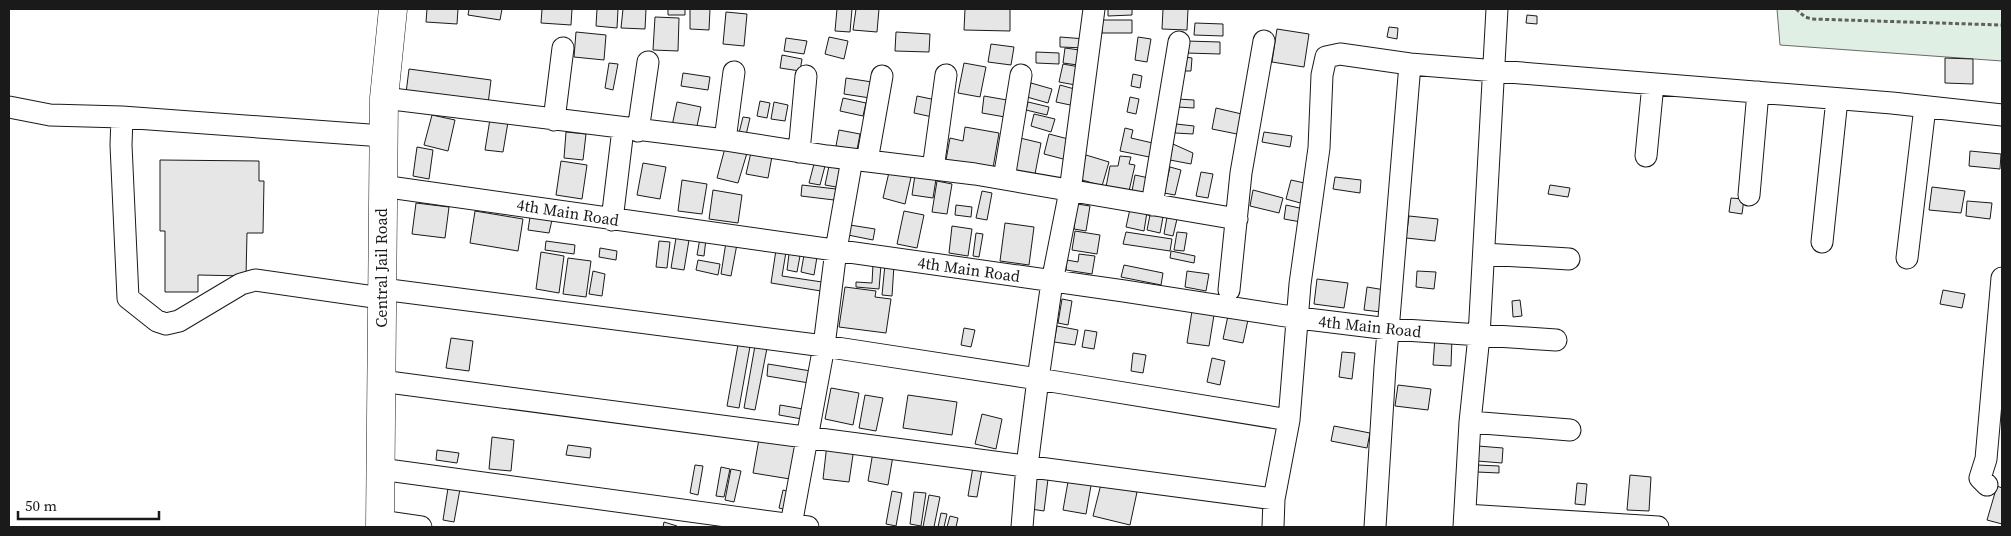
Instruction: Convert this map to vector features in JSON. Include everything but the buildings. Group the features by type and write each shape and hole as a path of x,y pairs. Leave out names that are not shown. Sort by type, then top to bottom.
{"main road":[{"name":"Central Jail Road","path":"380,524 384,98 393,9"}],"street":[{"path":"1022,527 1027,466 1038,379 1052,282 1070,190 1094,9"},
{"path":"1497,9 1479,336 1470,422 1464,521 1658,527"},
{"path":"1229,290 1241,173 1264,41"},
{"path":"1152,205 1179,42"},
{"path":"554,120 563,48"},
{"path":"1273,527 1274,499 1288,420 1299,318 1300,284 1319,148 1322,75 1326,57 1340,54 1410,64 1758,92 2002,115"},
{"path":"612,220 630,130 648,62"},
{"path":"1375,527 1382,399 1410,64"},
{"path":"725,140 734,72"},
{"path":"932,169 946,74"},
{"path":"1004,179 1021,75"},
{"path":"798,152 806,76"},
{"path":"380,469 799,526 807,437 824,346 836,250 882,76"},
{"path":"1646,156 1653,84"},
{"path":"1749,195 1758,92"},
{"path":"384,98 630,130 725,140 798,152 1004,179 1237,219"},
{"path":"1822,242 1838,99"},
{"path":"9,107 50,115 122,117 384,136"},
{"path":"1906,258 1925,107"},
{"path":"122,117 121,145 128,298 157,321 166,324 179,321 241,284 256,280 382,293 824,346 1288,420"},
{"name":"4th Main Road","path":"382,186 1299,318 1389,329 1556,340"},
{"path":"1484,254 1569,260"},
{"path":"1987,485 1980,478 1986,459 2002,278"},
{"path":"380,381 1274,499"},
{"path":"1470,422 1570,430"},
{"path":"380,524 421,527"}],"path":[{"path":"1796,9 1812,20 2002,25"}],"green space":[{"path":"1777,9 2002,9 2002,61 1780,45"}]}
